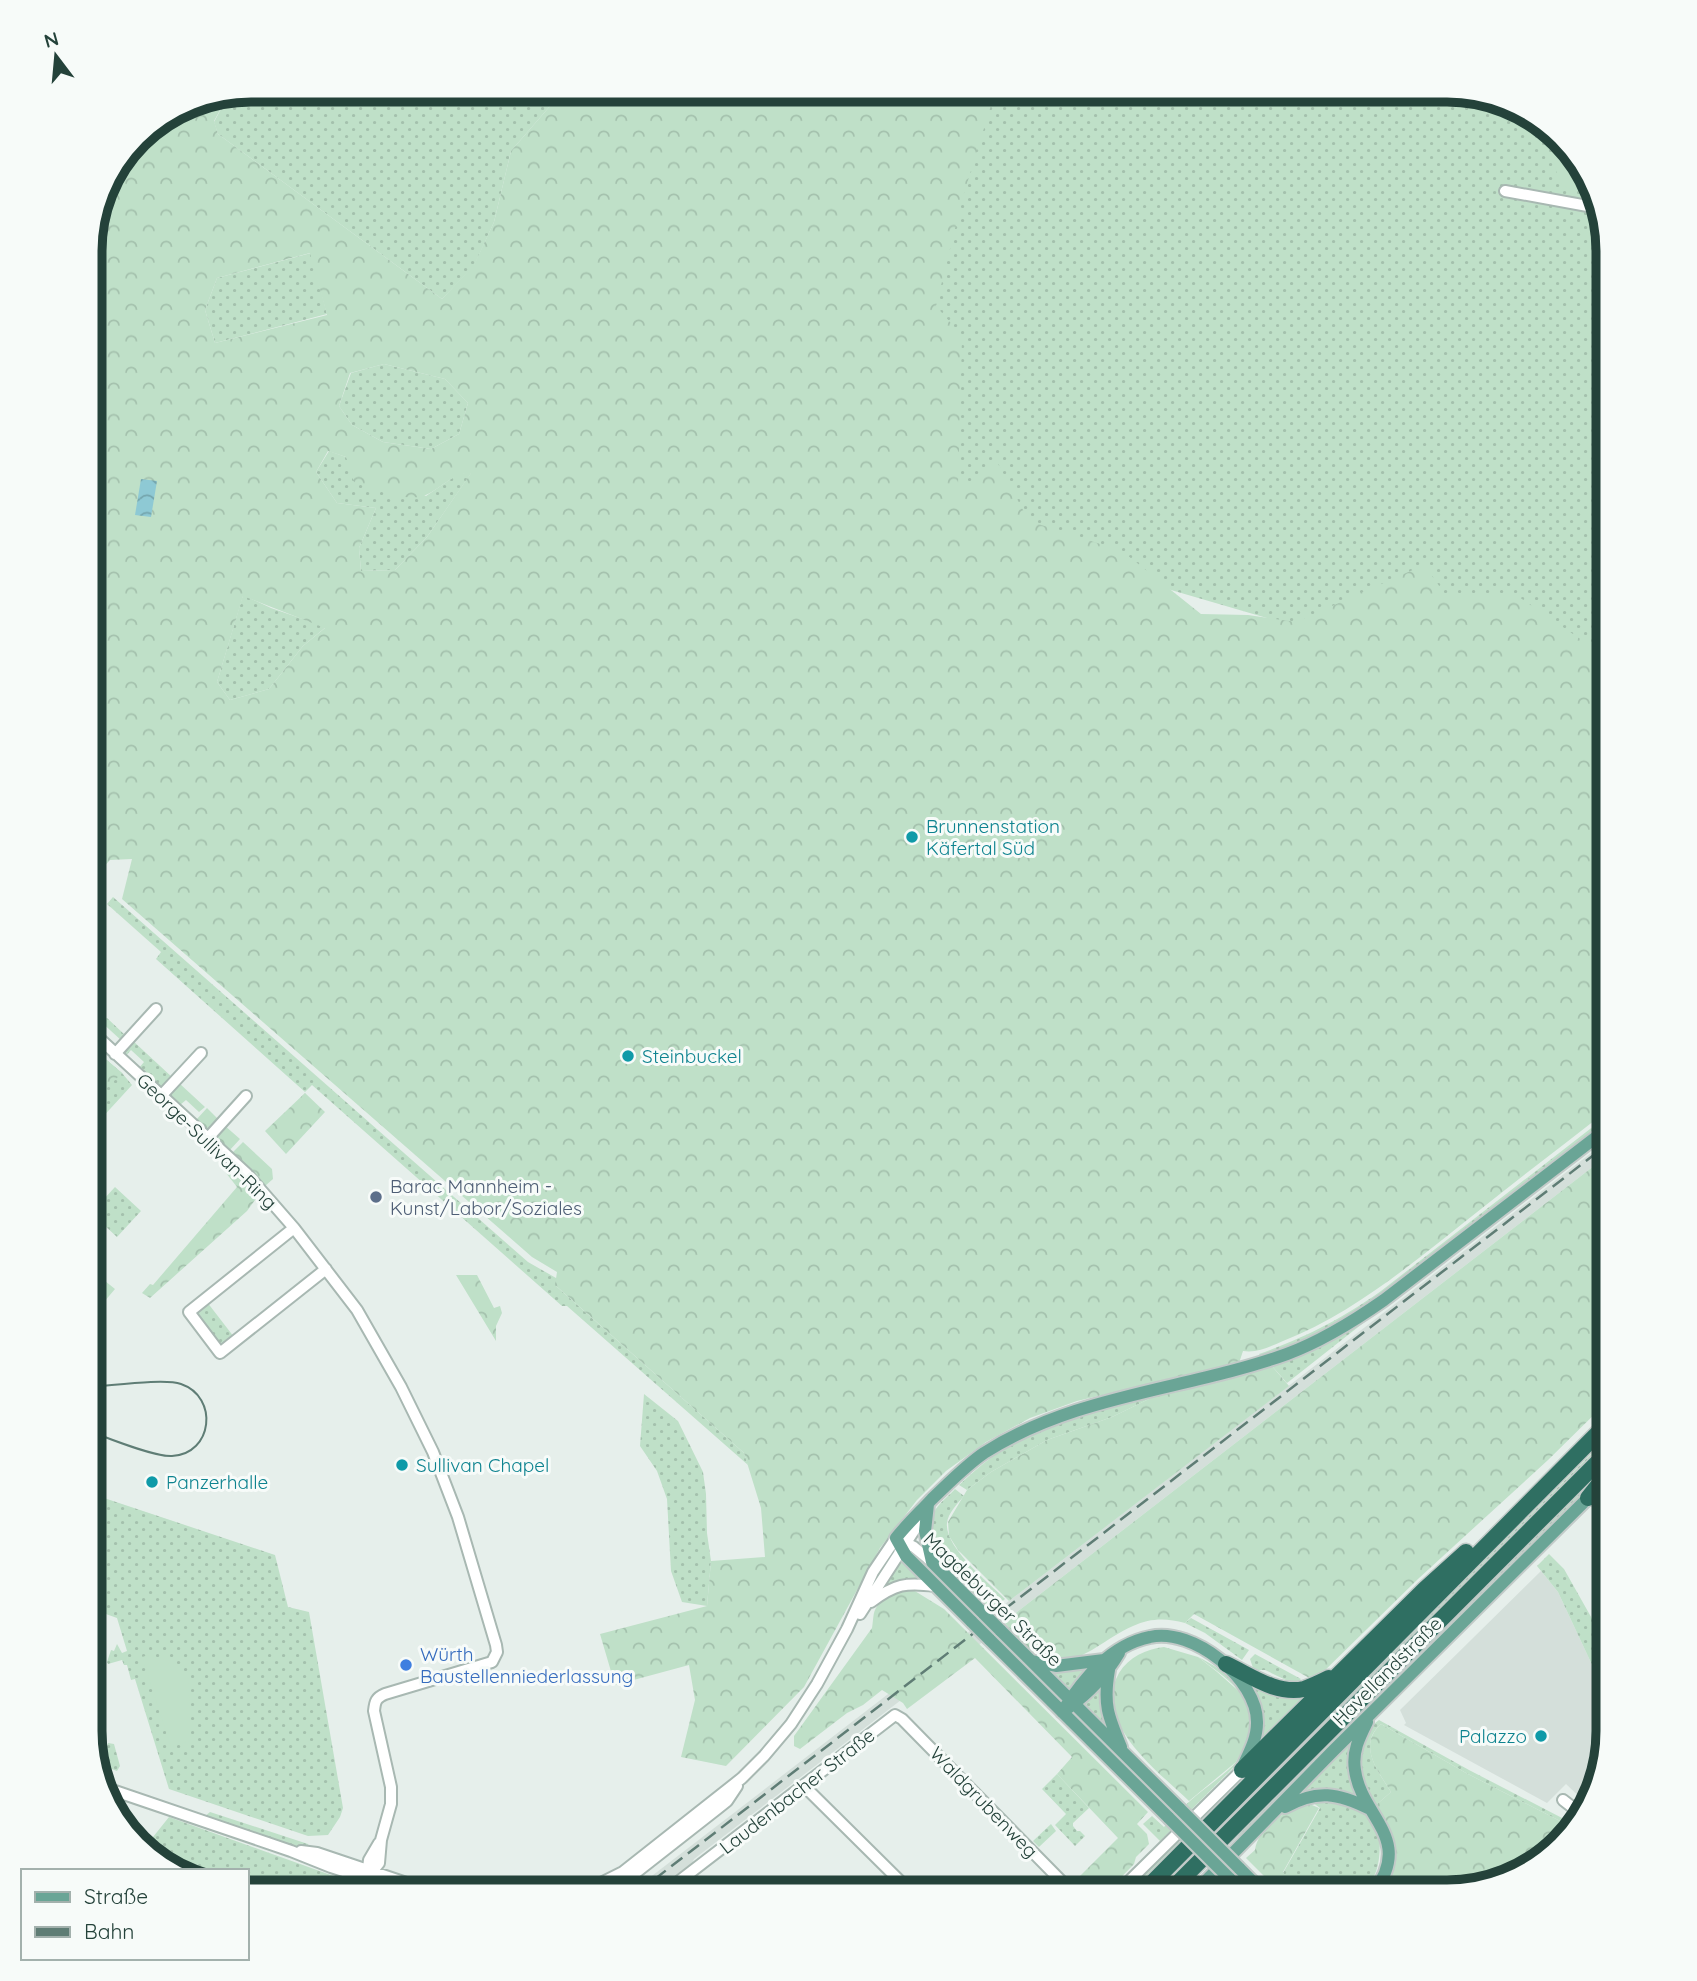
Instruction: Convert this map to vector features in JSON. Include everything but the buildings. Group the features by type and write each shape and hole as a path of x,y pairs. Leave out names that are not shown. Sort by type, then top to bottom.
{"highway":[{"path":"1155,1880 1596,1435"},
{"path":"1181,1880 1596,1463"},
{"path":"1588,1498 1596,1488"},
{"path":"1242,1770 1464,1553 1495,1535"},
{"path":"1226,1664 1261,1682 1293,1690 1315,1685 1341,1672"}],"main road":[{"path":"901,1543 916,1514 927,1508 981,1455 1014,1435 1051,1419 1095,1405 1250,1366 1317,1341 1384,1300 1596,1137"},
{"name":"Havellandstraße","path":"1207,1880 1588,1498"},
{"path":"927,1508 925,1531 932,1562"},
{"name":"Magdeburger Straße","path":"901,1543 906,1556 935,1586 1231,1880"},
{"name":"Magdeburger Straße","path":"932,1562 1251,1880"},
{"path":"1062,1712 1072,1701 1086,1695 1122,1649 1150,1637 1170,1636 1190,1642 1226,1664 1255,1705 1258,1721 1256,1738 1242,1770"},
{"path":"1031,1661 1056,1666 1107,1665"},
{"path":"1107,1665 1108,1716 1124,1753"},
{"path":"1371,1713 1359,1738 1354,1761 1356,1778 1387,1839 1388,1856 1381,1880"},
{"path":"1273,1814 1295,1801 1327,1794 1345,1797 1370,1809"}],"street":[{"path":"1505,191 1589,205"},
{"path":"116,1054 156,1009"},
{"name":"George-Sullivan-Ring","path":"102,1041 247,1174 348,1297 407,1397 433,1452 458,1517 497,1652 492,1662 385,1694 375,1702 374,1711 391,1787 391,1804 381,1840 379,1863 369,1874"},
{"path":"161,1096 201,1053"},
{"path":"208,1138 246,1096"},
{"path":"294,1228 189,1312 220,1353 326,1269"},
{"name":"Havellandstraße","path":"1588,1498 1596,1491"},
{"path":"847,1629 866,1605 901,1543"},
{"path":"626,1880 727,1801 742,1778 791,1724 823,1675 873,1572 901,1543"},
{"name":"Magdeburger Straße","path":"901,1543 914,1546 932,1562"},
{"path":"866,1605 884,1591 904,1584 935,1586"},
{"name":"Laudenbacher Straße","path":"681,1880 895,1715"},
{"name":"Waldgrubenweg","path":"895,1715 902,1719 1060,1880"},
{"path":"1130,1880 1242,1770"},
{"path":"607,1880 623,1872 742,1778"},
{"path":"804,1786 899,1880"},
{"path":"117,1795 291,1851 314,1861 390,1880"},
{"path":"1563,1800 1573,1808"},
{"path":"369,1874 382,1880"}],"shaded area":[{"path":"1596,1149 1596,1164 1004,1622 979,1645 974,1644 694,1859 692,1864 672,1880 647,1880"},
{"path":"1541,1571 1558,1592 1596,1673 1596,1730 1588,1778 1579,1797 1566,1784 1547,1803 1404,1725 1406,1723 1400,1710"}],"green space":[{"path":"241,102 554,102 511,151 494,222 474,266 442,299 218,134 214,122 224,104"},
{"path":"554,102 992,102 962,200 936,306 962,336 958,485 971,485 997,462 1029,521 1122,551 1201,614 1248,615 1296,622 1424,565 1445,594 1519,597 1596,650 1596,1119 1414,1262 1364,1298 1311,1329 1268,1347 1243,1351 1239,1363 1077,1401 1030,1418 986,1442 946,1471 917,1500 880,1548 804,1687 726,1766 681,1757 695,1700 689,1665 615,1685 600,1634 707,1606 711,1561 765,1557 761,1508 744,1453 555,1285 557,1272 532,1257 122,899 132,859 110,860 102,869 102,241 107,212 122,176 132,160 160,132 203,109 224,104 214,121 218,134 442,299 474,265 494,222 511,151","holes":["310,253 327,315 215,343 205,310 217,278","384,364 445,379 468,403 459,434 431,449 383,442 352,425 339,406 350,373","328,451 346,457 354,482 401,496 420,497 454,478 471,473 427,537 395,570 361,571 359,548 376,508 337,503 316,472","243,596 325,628 303,646 269,689 230,700 217,682"]},
{"path":"977,102 1466,103 1503,113 1537,132 1565,160 1588,203 1596,251 1596,716 856,498"},
{"path":"1554,150 1565,160 1581,188 1563,186 1555,169"},
{"path":"311,253 327,314 215,343 205,310 217,278"},
{"path":"384,364 445,379 468,403 459,434 431,449 383,442 352,425 339,406 351,373"},
{"path":"329,451 426,496 458,474 472,472 427,537 395,570 361,571 359,548 376,508 337,503 316,472"},
{"path":"243,595 326,627 303,646 269,689 230,700 217,682"},
{"path":"113,897 528,1262 556,1278 556,1286 744,1453 748,1465 567,1306 562,1306 312,1085 305,1092 156,959 161,952 107,904"},
{"path":"107,1018 126,1036 122,1041 102,1023 102,1019"},
{"path":"132,1040 173,1078 162,1088 139,1068 144,1062 131,1050 125,1057 123,1052"},
{"path":"102,1056 132,1085 102,1118"},
{"path":"102,1056 122,1073 102,1092"},
{"path":"179,1083 205,1107 199,1112 186,1100 180,1105 168,1095"},
{"path":"305,1093 325,1112 286,1154 265,1131"},
{"path":"207,1108 219,1120 206,1130 196,1120"},
{"path":"1596,1124 1596,1130 1480,1217 1388,1291 1323,1332 1261,1357 1259,1354 1322,1327 1381,1291"},
{"path":"224,1125 240,1139 229,1151 215,1138"},
{"path":"243,1142 272,1169 273,1179 265,1186 232,1153"},
{"path":"1596,1164 1596,1413 1418,1579 1316,1679 1311,1679 1194,1614 1185,1623 1159,1620 1140,1623 1069,1660 1041,1656 1026,1646 1004,1622"},
{"path":"229,1169 258,1196 247,1211 150,1298 142,1293 150,1284 153,1285 237,1187 226,1173"},
{"path":"115,1187 141,1211 117,1237 102,1223 102,1201"},
{"path":"456,1275 477,1275 494,1308 500,1306 502,1313 496,1326 496,1341"},
{"path":"1423,1276 1287,1383 1271,1365"},
{"path":"102,1278 115,1289 102,1302"},
{"path":"207,1302 234,1337 223,1346 196,1314"},
{"path":"1271,1365 1289,1386 1009,1601 958,1550 949,1536 948,1522 967,1490 991,1472 1047,1440 1112,1417 1155,1396"},
{"path":"644,1394 678,1421 703,1472 711,1561 707,1606 682,1602 671,1571 667,1499 657,1471 640,1446"},
{"path":"1155,1396 1112,1417 1047,1440 991,1472 967,1490 959,1485 1003,1450 1045,1429"},
{"path":"1596,1449 1596,1453 1170,1880 1166,1880"},
{"path":"1596,1475 1596,1480 1240,1838 1237,1835"},
{"path":"955,1489 964,1496 949,1516 948,1532 969,1564 1005,1599 991,1611 945,1566 931,1538 930,1524 936,1509"},
{"path":"102,1497 275,1555 288,1607 309,1612 343,1808 328,1835 308,1836 169,1789 135,1679 131,1680 127,1665 124,1665 122,1660 108,1664 107,1662 111,1650 114,1651 117,1644 122,1653 127,1651 117,1618 102,1613"},
{"path":"1549,1554 1564,1569 1596,1626 1596,1673 1558,1592 1537,1566"},
{"path":"899,1558 923,1580 902,1580 882,1589"},
{"path":"910,1588 944,1609 1148,1812 1137,1824 1147,1834 1149,1844 1119,1880 1076,1880 1118,1838 1057,1774 1072,1757 975,1658 907,1709 903,1703 882,1690 800,1749 794,1746 794,1736 872,1628 874,1612 878,1605"},
{"path":"1191,1618 1249,1650 1242,1660 1205,1633 1185,1623"},
{"path":"1164,1647 1198,1657 1242,1694 1248,1705 1251,1725 1247,1741 1236,1762 1189,1801 1146,1761 1121,1727 1114,1710 1113,1691 1123,1667 1138,1655"},
{"path":"1255,1654 1301,1679 1297,1683 1288,1681 1265,1670 1253,1668 1250,1659"},
{"path":"149,1655 173,1663 176,1675 188,1675 191,1740 171,1747 142,1657"},
{"path":"1198,1657 1230,1677 1241,1689 1249,1702 1252,1732 1246,1749 1235,1766 1160,1841 1143,1824 1152,1816 1164,1827 1191,1800 1226,1772 1236,1762 1245,1746 1250,1729 1247,1704 1239,1690"},
{"path":"1089,1667 1068,1689 1049,1670"},
{"path":"1241,1676 1317,1688 1258,1751 1260,1738"},
{"path":"1102,1684 1107,1728 1084,1704"},
{"path":"1079,1715 1167,1803 1164,1806 1079,1720"},
{"path":"1379,1720 1564,1819 1562,1822 1466,1773 1381,1724 1374,1732 1370,1749 1376,1767 1391,1792 1376,1805 1380,1851 1372,1880 1288,1880 1283,1873 1320,1808 1300,1793 1352,1741"},
{"path":"1381,1724 1466,1773 1562,1822 1552,1836 1537,1849 1494,1872 1446,1880 1389,1880 1394,1848 1376,1805 1391,1792 1372,1758 1370,1750 1374,1732"},
{"path":"108,1743 114,1744 120,1766 117,1771 106,1767 104,1756"},
{"path":"1057,1774 1089,1808 1073,1823 1077,1831 1085,1836 1075,1846 1055,1825 1066,1814 1042,1789"},
{"path":"1305,1802 1319,1808 1283,1872 1288,1880 1268,1880 1246,1858 1255,1850 1261,1834 1282,1815"},
{"path":"210,1812 308,1844 310,1848 291,1847 204,1817"},
{"path":"169,1817 345,1880 248,1880 248,1869 197,1869 168,1854 150,1840"},
{"path":"1051,1824 1056,1831 1039,1847 1033,1841"},
{"path":"1178,1841 1143,1880 1139,1880"},
{"path":"295,1871 306,1880 288,1880"}],"water":[{"path":"141,479 157,481 151,517 135,515"}],"tram line":[{"path":"102,1386 150,1382 181,1384 201,1400 206,1412 206,1424 203,1436 196,1446 186,1453 172,1456 143,1450 102,1436"}],"railway":[{"path":"654,1880 1596,1153"}],"place":[{"name":"Brunnenstation Käfertal Süd","path":"912,837"},
{"name":"Steinbuckel","path":"628,1056"},
{"name":"Barac Mannheim - Kunst/Labor/Soziales","path":"376,1197"},
{"name":"Sullivan Chapel","path":"402,1465"},
{"name":"Panzerhalle","path":"152,1482"},
{"name":"Würth Baustellenniederlassung","path":"406,1665"},
{"name":"Palazzo","path":"1541,1736"}]}
